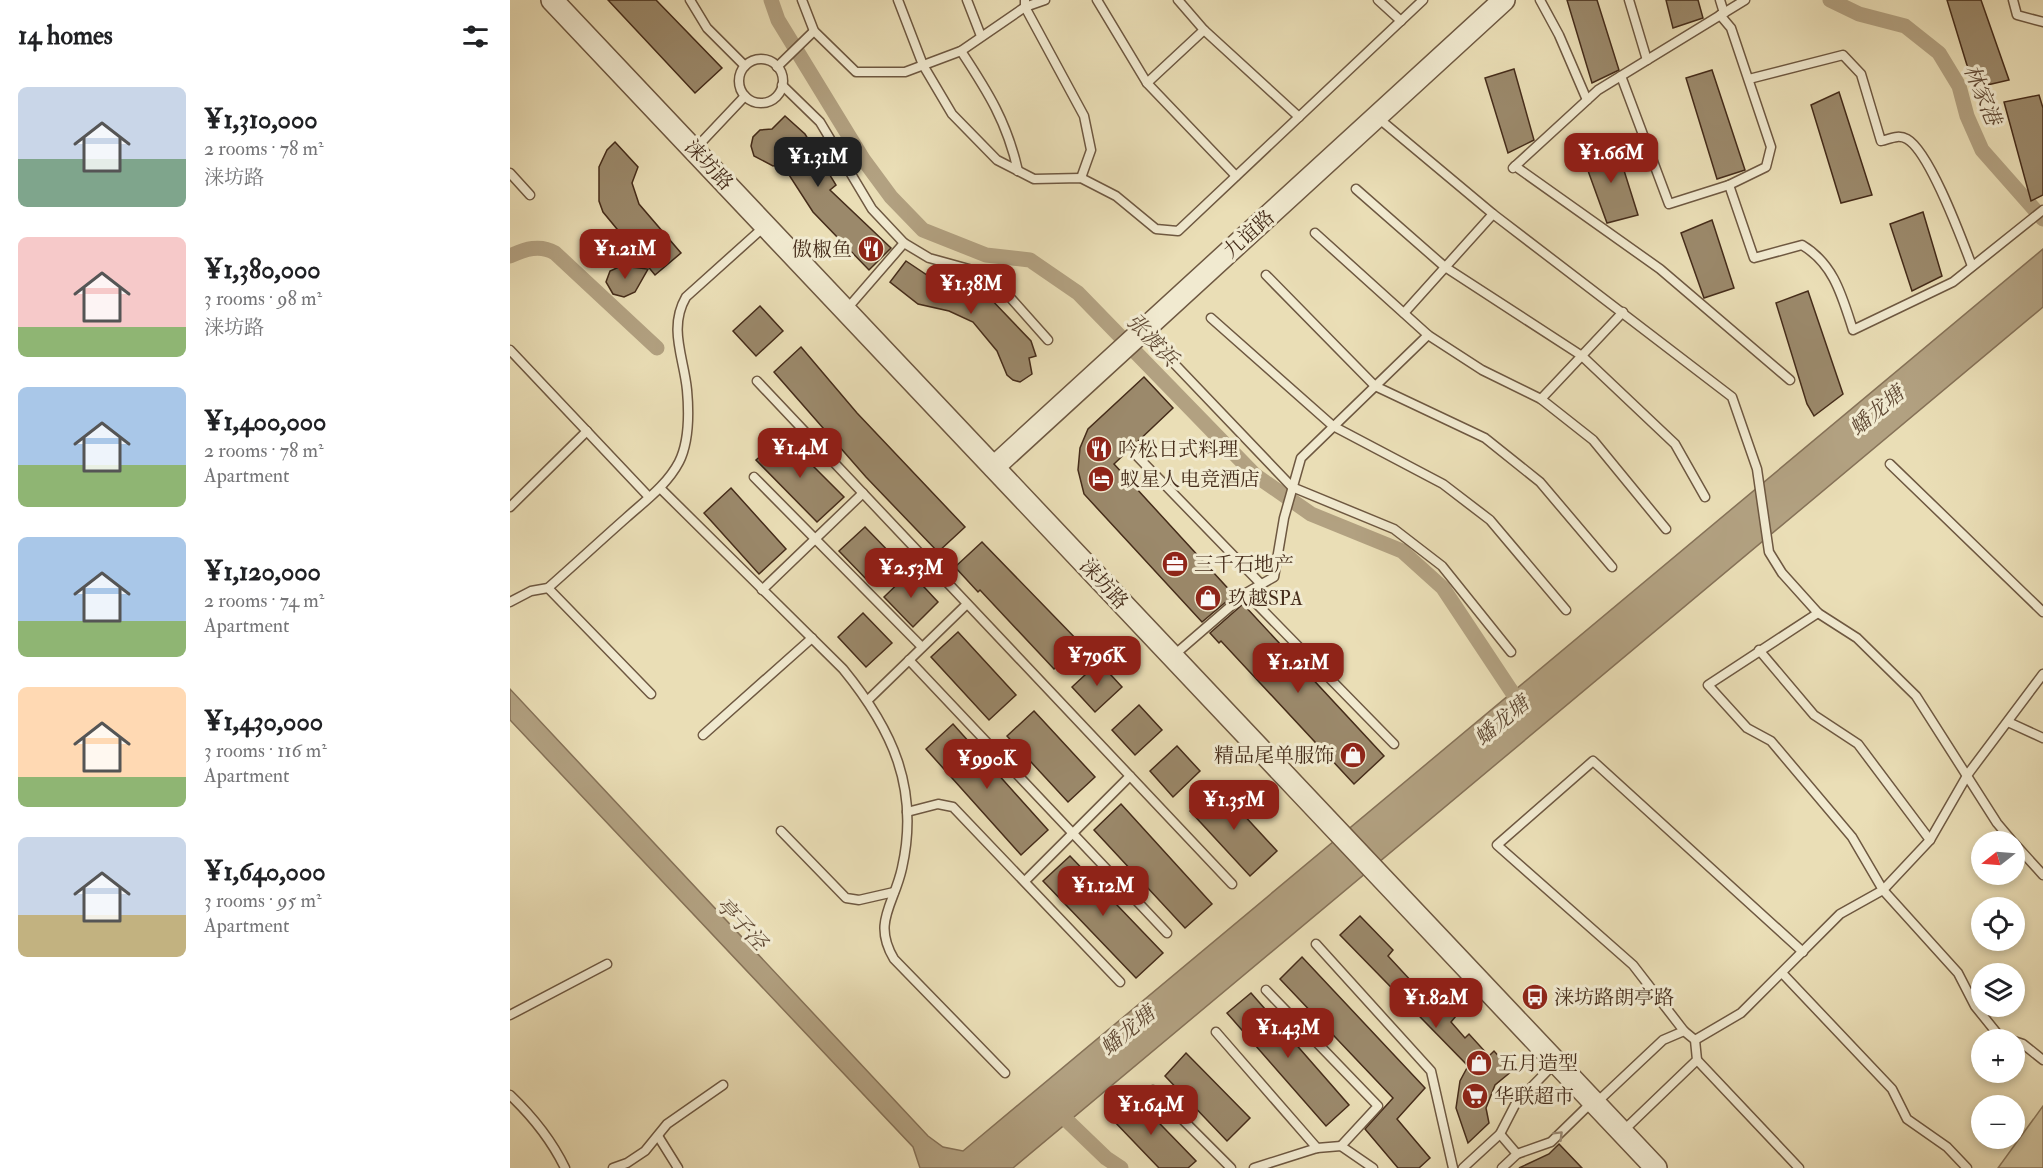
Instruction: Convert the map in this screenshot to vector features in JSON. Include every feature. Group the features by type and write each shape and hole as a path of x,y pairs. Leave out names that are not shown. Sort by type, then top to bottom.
{"street":[{"name":"涞坊路","path":"552,0 1656,1168"},
{"name":"九谊路","path":"994,467 1504,0"}],"lane":[{"path":"690,0 707,28 745,66"},
{"path":"802,0 814,31 856,72 905,72 961,51 1025,4 1045,0"},
{"path":"898,0 923,64 952,114 997,160 1034,179 1082,178 1116,196 1156,229 1178,231 1423,0"},
{"path":"967,0 981,36"},
{"path":"1097,0 1147,83 1236,176"},
{"path":"1178,0 1204,30 1299,117"},
{"path":"1378,0 1401,21"},
{"path":"1539,0 1559,35 1587,100"},
{"path":"1629,0 1647,60"},
{"path":"1621,76 1669,204 1729,185 1766,167 1772,147 1731,28 1722,14 1720,0"},
{"path":"1745,0 1621,76 1587,100 1514,168 1660,268 1790,380"},
{"path":"2013,0 2017,15 2043,22"},
{"path":"1025,4 1084,116 1091,150 1082,178"},
{"path":"1147,83 1204,30"},
{"path":"777,67 814,31"},
{"path":"961,51 996,105 1011,140 1018,171"},
{"path":"1749,79 1843,55 1861,74 1881,141 1898,136 1909,140 1936,179 1972,267"},
{"path":"782,85 770,100 757,102 745,96 740,84 745,66 751,62 765,59 777,67 782,85 820,122 872,209 904,243 929,258 969,269 1000,286 1048,340"},
{"path":"694,150 745,96"},
{"path":"1377,117 1493,214 1732,398 1757,469 1769,552 1782,573 1818,613 1857,638 1916,696 2004,831"},
{"path":"510,173 530,195"},
{"path":"1729,185 1754,258 1802,245 1816,253 1832,272 1853,330 1953,282 2043,210"},
{"path":"1356,189 1445,267 1582,356 1675,444 1705,497"},
{"path":"1404,313 1493,214"},
{"path":"510,602 531,591 548,588 660,488 680,461 686,438 687,392 677,334 680,308 686,297 765,225"},
{"path":"1315,233 1428,335 1482,370 1541,399 1593,440 1666,529"},
{"path":"845,310 904,243"},
{"path":"1266,275 1375,386 1485,438 1540,482 1612,567"},
{"path":"1541,399 1623,312"},
{"path":"1212,318 1333,426 1443,484 1490,520 1566,610"},
{"path":"1173,656 1246,593 1274,577 1284,518 1301,458 1428,335"},
{"path":"510,350 649,498"},
{"path":"1166,355 1292,488 1394,529 1442,566 1511,652"},
{"path":"757,381 1232,884"},
{"path":"510,507 587,431"},
{"path":"1135,454 1261,584"},
{"path":"1890,464 2043,612"},
{"path":"754,477 922,647"},
{"path":"660,488 843,669 868,700 892,741 906,784 907,812 902,868 883,927 885,943 894,959 1005,1073"},
{"path":"762,590 863,493"},
{"path":"548,588 651,694"},
{"path":"1246,593 1394,744"},
{"path":"868,700 967,604"},
{"path":"1818,613 1708,685 1747,728 1771,741 1852,837 1883,890 1958,973 1975,1006 1994,1029"},
{"path":"703,735 812,638"},
{"path":"1759,650 1814,715 1858,744 1930,840"},
{"path":"909,660 1167,933"},
{"path":"1695,1040 1741,1013 1783,974 1840,914 1883,890 1930,840 1968,774 2043,674"},
{"path":"2008,723 2043,738"},
{"path":"1799,1168 1697,1060 1695,1040 1684,1031 1633,965 1497,845 1593,761 1803,952"},
{"path":"1025,881 1130,776"},
{"path":"907,812 938,804 953,807 1120,982"},
{"path":"781,831 846,898 859,900 894,892"},
{"path":"2025,855 2043,875"},
{"path":"1316,944 1431,1071 1454,1168"},
{"path":"510,1015 607,964"},
{"path":"1783,974 1892,1089 1907,1119 1947,1146 1967,1168"},
{"path":"1266,990 1378,1106 1341,1146"},
{"path":"1502,1168 1517,1154 1551,1143 1663,1040 1684,1031"},
{"path":"1215,1032 1317,1148"},
{"path":"2025,1046 2043,1060"},
{"path":"1622,1132 1697,1060"},
{"path":"1463,1168 1500,1134 1516,1103 1556,1061"},
{"path":"613,1168 627,1163 645,1151 667,1124 723,1084"},
{"path":"1153,1090 1231,1168"},
{"path":"510,1095 537,1121 555,1147 565,1168"},
{"path":"1500,1134 1517,1154"},
{"path":"658,1136 678,1168"},
{"path":"1254,1168 1317,1148 1341,1146 1373,1168"}],"shaded area":[{"path":"2043,1106 2043,1168 1998,1168 2012,1149 2025,1149 2025,1131"}],"water":[{"name":"蟠龙塘","path":"2043,249 2043,307 1013,1168 920,1168 913,1147 510,720 510,689 928,1136 943,1147 963,1151"}],"building":[{"path":"608,0 656,0 722,68 695,93"},
{"path":"1567,0 1597,0 1619,70 1592,83"},
{"path":"1666,0 1698,0 1703,18 1673,28"},
{"path":"1947,0 1981,0 2009,80 1974,88"},
{"path":"1514,69 1534,140 1508,153 1485,78"},
{"path":"1712,70 1745,170 1717,179 1686,78"},
{"path":"1839,92 1872,195 1841,203 1811,105"},
{"path":"2039,95 2043,108 2043,195 2031,201 2004,102"},
{"path":"785,116 805,134 836,185 830,190 891,248 869,270 813,212 782,164 773,166 754,156 751,146 753,137 760,130 772,129"},
{"path":"615,142 638,167 632,183 639,204 681,253 655,275 603,212 599,201 599,167 607,150"},
{"path":"1616,145 1638,215 1607,223 1583,157"},
{"path":"1923,212 1942,276 1912,291 1890,224"},
{"path":"1712,220 1734,288 1704,298 1681,233"},
{"path":"906,261 927,275 976,287 988,296 1031,341 1036,356 1029,358 1032,374 1020,382 1013,380 1007,375 997,351 973,322 949,311 918,304 890,282"},
{"path":"621,266 648,269 635,292 624,297 613,294 606,282 610,271"},
{"path":"1808,291 1843,394 1814,416 1807,404 1776,303"},
{"path":"760,306 783,331 756,356 733,331"},
{"path":"801,347 857,413 965,527 938,552 866,477 774,372"},
{"path":"1144,377 1173,408 1114,464 1234,595 1202,622 1084,494 1078,470 1080,448 1088,429"},
{"path":"783,436 844,497 817,522 756,460"},
{"path":"731,488 786,549 759,574 704,513"},
{"path":"865,527 894,557 868,581 839,551"},
{"path":"982,542 1081,644 1054,669 980,590 978,592 955,567"},
{"path":"910,572 938,602 913,627 884,597"},
{"path":"1243,604 1384,756 1354,784 1221,641 1219,643 1210,633"},
{"path":"863,613 892,643 866,667 838,637"},
{"path":"958,632 1016,695 989,720 931,657"},
{"path":"1099,662 1122,687 1095,712 1072,687"},
{"path":"1139,705 1162,730 1135,755 1112,730"},
{"path":"1034,711 1095,777 1068,802 1007,736"},
{"path":"953,724 1048,830 1021,855 926,749"},
{"path":"1177,746 1200,771 1173,797 1150,771"},
{"path":"1217,786 1277,851 1250,876 1190,811"},
{"path":"1121,804 1212,904 1185,928 1094,830"},
{"path":"1070,856 1163,953 1136,978 1043,881"},
{"path":"1360,916 1393,950 1388,956 1426,997 1432,992 1456,1016 1451,1022 1465,1038 1469,1034 1489,1056 1494,1051 1512,1071 1495,1085 1486,1108 1489,1123 1468,1143 1456,1108 1460,1081 1468,1066 1340,935"},
{"path":"1302,957 1425,1088 1397,1119 1430,1158 1419,1168 1398,1168 1365,1129 1393,1098 1280,979"},
{"path":"1251,993 1349,1105 1326,1126 1227,1013"},
{"path":"1186,1053 1250,1118 1227,1141 1165,1076"},
{"path":"1132,1095 1196,1161 1188,1168 1159,1168 1111,1118"},
{"path":"1559,1144 1582,1168 1519,1168 1549,1154"}],"waterway":[{"name":"张渡浜","path":"771,0 778,20 863,159 891,197 923,230 986,255 1030,260 1078,293 1255,475 1311,514 1402,551 1443,588 1522,707"},
{"name":"林家港","path":"1830,0 1859,14 1905,26 1939,53 1959,86 1967,116 1982,150 2043,219"},
{"path":"510,256 532,248 555,253 657,348"},
{"path":"1054,1108 1106,1158 1121,1168"}],"place":[{"name":"傲椒鱼","path":"871,249"},
{"name":"吟松日式料理","path":"1099,449"},
{"name":"蚁星人电竞酒店","path":"1101,479"},
{"name":"三千石地产","path":"1175,564"},
{"name":"玖越SPA","path":"1208,598"},
{"name":"精品尾单服饰","path":"1353,755"},
{"name":"涞坊路朗亭路","path":"1535,997"},
{"name":"五月造型","path":"1479,1063"},
{"name":"华联超市","path":"1475,1096"}],"water label":[{"name":"亭子泾","path":"741,924"}]}
